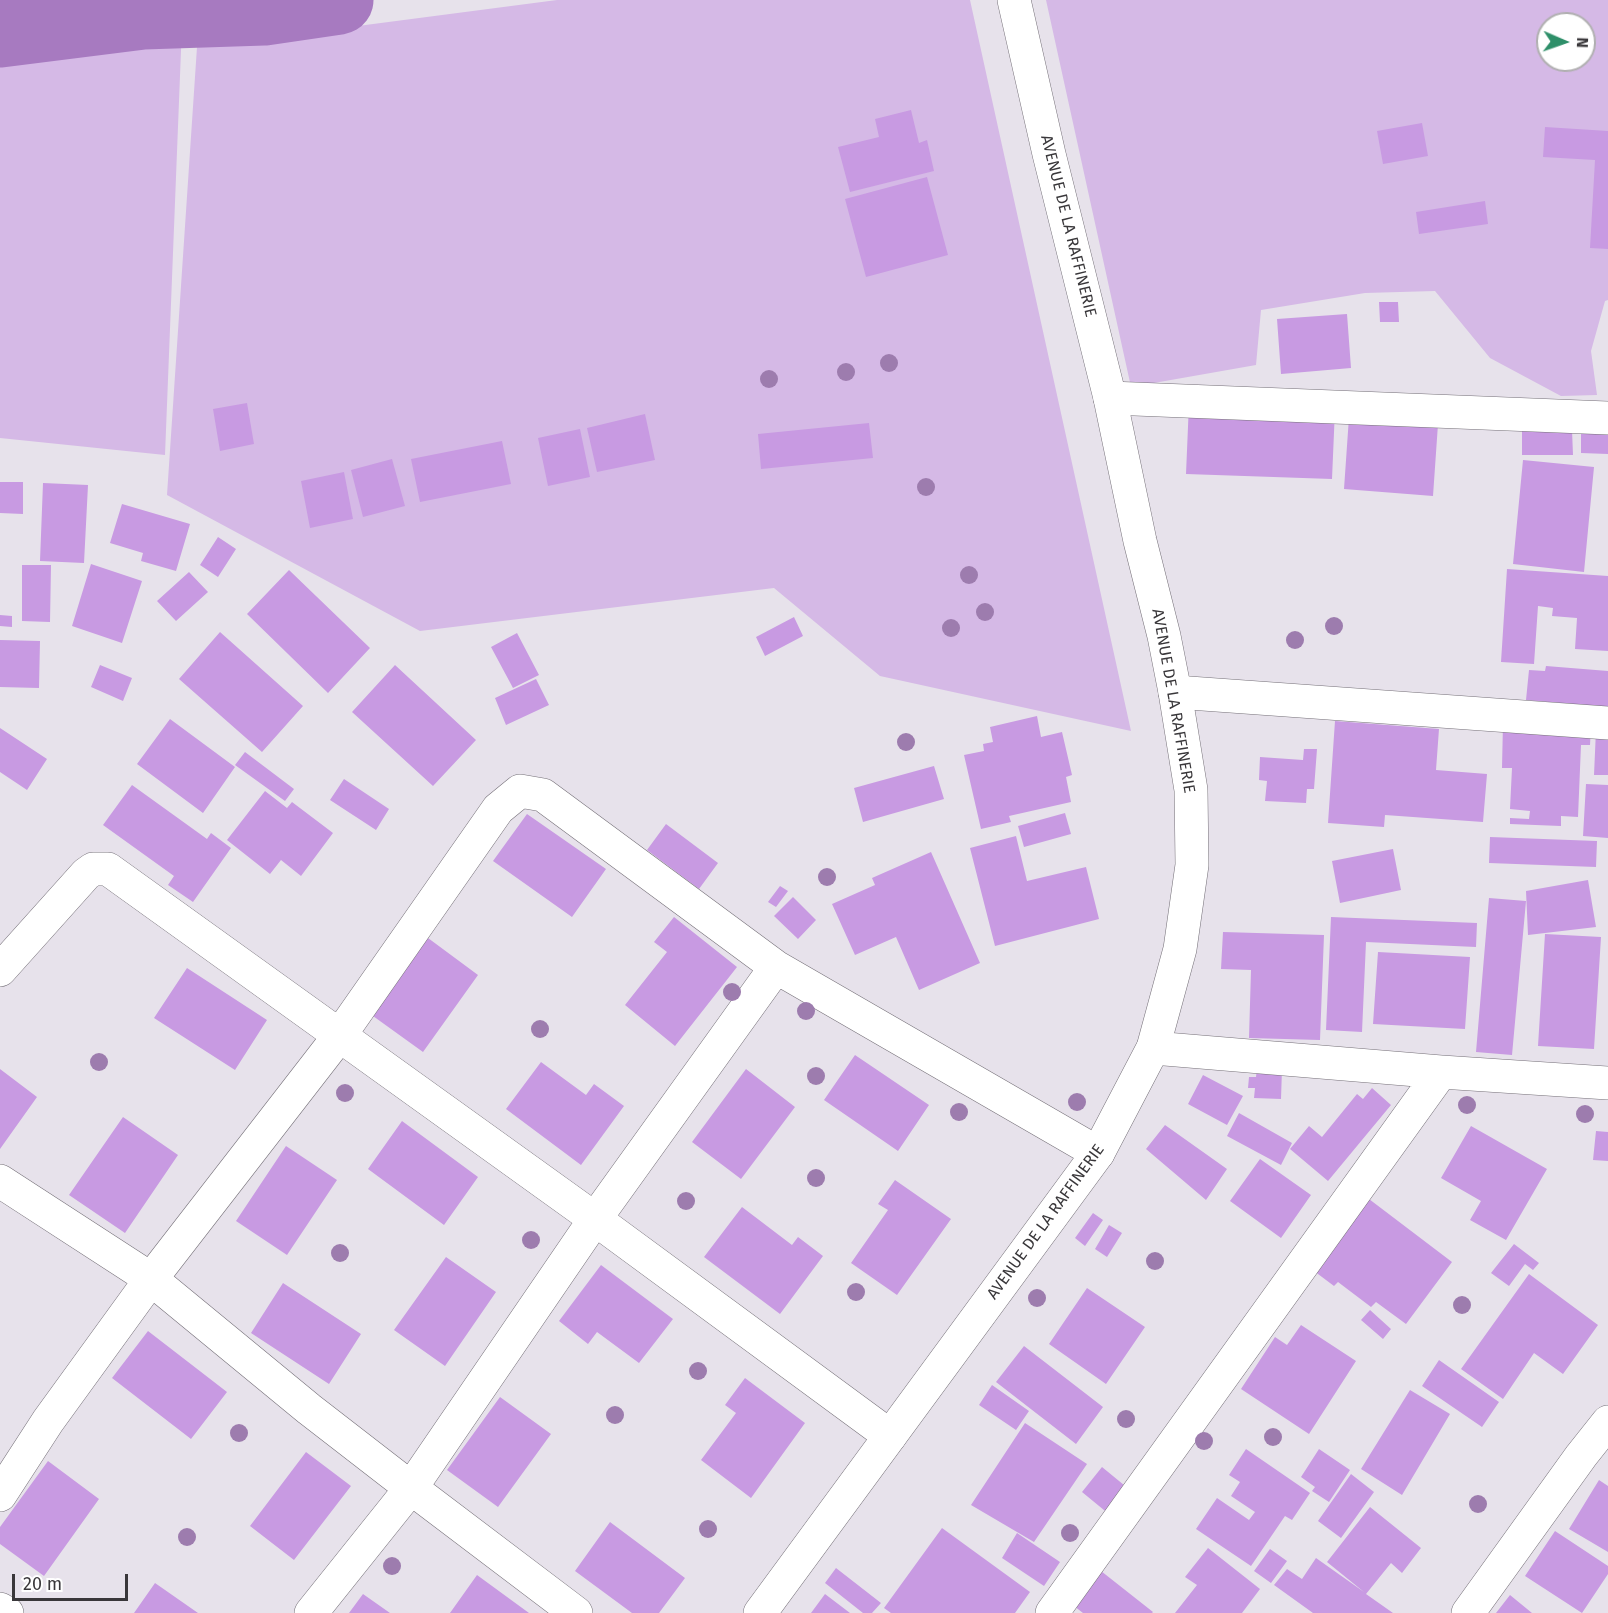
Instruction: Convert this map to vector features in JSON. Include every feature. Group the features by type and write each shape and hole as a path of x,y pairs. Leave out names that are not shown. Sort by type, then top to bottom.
{"street":[{"name":"AVENUE DE LA RAFFINERIE","path":"760,1613 1098,1153 1152,1048 1180,949 1192,865 1191,790 1174,692 1164,636 1140,541 1110,398 1049,154 1014,0"},
{"path":"1110,398 1608,418"},
{"path":"1174,692 1608,723"},
{"path":"0,1495 48,1421 151,1279 340,1035 498,809 520,791 543,795 776,967 1098,1153"},
{"path":"0,970 86,874 93,869 108,869 595,1219 890,1436"},
{"path":"311,1613 411,1488 595,1219 776,967"},
{"path":"1152,1048 1441,1072 1608,1083"},
{"path":"1052,1613 1441,1072"},
{"path":"0,1181 151,1279 309,1409 576,1613"},
{"path":"1468,1613 1608,1422"},
{"path":"0,1609 7,1613"}],"shaded area":[{"path":"0,0 183,0 165,455 0,438"},
{"path":"557,0 970,0 1131,731 880,676 774,588 420,631 167,495 197,47"},
{"path":"1046,0 1608,0 1608,300 1605,301 1591,351 1597,395 1561,396 1490,358 1435,291 1365,293 1261,310 1256,365 1131,387"}],"building":[{"path":"911,110 919,143 927,140 934,171 850,192 838,147 879,137 875,119"},
{"path":"1422,123 1428,156 1383,164 1377,131"},
{"path":"1545,127 1608,131 1608,249 1590,248 1595,160 1543,157"},
{"path":"927,177 948,255 866,277 845,199"},
{"path":"1485,201 1488,224 1419,234 1416,212"},
{"path":"1379,302 1398,302 1399,322 1380,322"},
{"path":"1347,314 1351,368 1281,374 1277,319"},
{"path":"247,403 254,444 220,451 213,409"},
{"path":"1189,403 1335,409 1332,479 1186,474"},
{"path":"645,414 655,460 597,472 587,428"},
{"path":"1349,417 1438,424 1433,496 1344,489"},
{"path":"869,423 873,458 761,469 758,434"},
{"path":"580,429 590,477 548,486 538,438"},
{"path":"1572,430 1573,455 1522,455 1522,431"},
{"path":"1581,431 1608,432 1608,454 1581,453"},
{"path":"502,441 511,484 420,502 411,459"},
{"path":"392,459 405,506 363,517 351,470"},
{"path":"1523,460 1594,467 1584,572 1513,564"},
{"path":"344,472 353,519 310,528 301,481"},
{"path":"0,482 23,482 23,514 0,513"},
{"path":"43,483 88,485 84,563 40,561"},
{"path":"122,504 190,524 176,571 141,561 143,553 110,543"},
{"path":"218,537 236,549 218,577 200,565"},
{"path":"91,564 142,581 122,643 72,626"},
{"path":"22,565 51,565 50,622 22,621"},
{"path":"1507,569 1608,576 1608,651 1575,649 1577,618 1552,616 1553,608 1538,606 1534,664 1501,662"},
{"path":"289,570 370,648 328,693 247,614"},
{"path":"189,572 208,592 176,621 157,601"},
{"path":"0,615 12,616 12,627 0,626"},
{"path":"794,617 803,636 765,656 756,637"},
{"path":"220,632 303,706 262,752 179,679"},
{"path":"517,633 539,675 513,688 491,647"},
{"path":"0,640 40,641 39,688 0,687"},
{"path":"100,665 132,678 123,701 91,687"},
{"path":"395,665 476,740 433,786 352,712"},
{"path":"1546,666 1608,671 1608,707 1526,700 1529,670 1545,671"},
{"path":"536,679 549,705 506,725 495,698"},
{"path":"1037,716 1041,737 1062,732 1072,775 1066,777 1071,802 1009,816 1011,822 981,829 964,755 984,751 983,744 993,742 990,727"},
{"path":"170,719 235,767 203,813 137,764"},
{"path":"1335,721 1439,729 1436,770 1487,774 1483,822 1385,815 1384,827 1328,823"},
{"path":"1503,723 1591,726 1590,745 1581,745 1578,817 1561,816 1561,826 1510,824 1510,818 1529,819 1530,811 1510,809 1512,768 1502,768"},
{"path":"0,728 47,759 27,790 0,772"},
{"path":"1596,730 1608,731 1608,775 1594,775"},
{"path":"1304,749 1317,749 1314,789 1307,789 1306,803 1265,801 1267,781 1259,780 1260,757 1303,760"},
{"path":"245,752 294,789 285,801 235,765"},
{"path":"934,766 944,799 863,822 854,788"},
{"path":"344,779 389,809 376,830 330,800"},
{"path":"1586,784 1608,785 1608,838 1583,836"},
{"path":"132,785 207,839 211,833 231,848 193,902 168,885 174,876 103,825"},
{"path":"265,791 287,808 292,802 333,833 301,876 281,860 270,874 227,840"},
{"path":"1065,813 1071,834 1024,847 1018,826"},
{"path":"527,814 606,869 572,917 493,861"},
{"path":"666,824 718,863 699,889 647,850"},
{"path":"1016,836 1027,881 1086,867 1099,919 995,946 970,848"},
{"path":"1490,837 1597,841 1596,867 1489,863"},
{"path":"1393,849 1401,890 1340,903 1332,861"},
{"path":"931,852 980,963 919,990 896,937 855,955 832,904 875,885 872,878"},
{"path":"1588,880 1596,927 1528,935 1526,891"},
{"path":"780,886 788,891 776,907 768,902"},
{"path":"793,897 816,920 798,939 774,916"},
{"path":"1489,898 1526,901 1512,1055 1476,1052"},
{"path":"674,917 737,967 675,1046 625,1005 667,952 654,942"},
{"path":"1331,917 1477,923 1476,947 1366,942 1362,1032 1326,1030"},
{"path":"1223,932 1324,935 1320,1040 1249,1038 1251,970 1221,969"},
{"path":"1545,934 1601,937 1594,1049 1538,1046"},
{"path":"428,938 478,975 423,1052 373,1016"},
{"path":"1378,952 1470,957 1465,1029 1373,1024"},
{"path":"187,968 267,1020 235,1070 154,1018"},
{"path":"855,1055 929,1105 898,1151 824,1100"},
{"path":"541,1062 586,1095 594,1084 624,1106 581,1165 506,1109"},
{"path":"1257,1068 1282,1069 1281,1099 1254,1098 1255,1088 1248,1088 1249,1077 1256,1077"},
{"path":"0,1069 37,1097 0,1149"},
{"path":"746,1069 795,1107 741,1179 692,1142"},
{"path":"1203,1075 1243,1096 1227,1125 1188,1104"},
{"path":"1372,1088 1391,1105 1328,1181 1290,1149 1309,1126 1322,1137 1357,1094 1363,1099"},
{"path":"1239,1113 1292,1143 1281,1165 1227,1136"},
{"path":"123,1117 178,1155 125,1233 69,1195"},
{"path":"402,1121 478,1177 444,1225 368,1169"},
{"path":"1165,1125 1227,1169 1206,1200 1146,1149"},
{"path":"1471,1126 1547,1169 1506,1240 1470,1220 1481,1201 1441,1178"},
{"path":"1596,1131 1608,1132 1608,1161 1593,1160"},
{"path":"286,1146 337,1180 287,1255 236,1221"},
{"path":"1260,1159 1311,1195 1281,1238 1230,1201"},
{"path":"895,1180 951,1219 897,1295 851,1263 888,1210 878,1204"},
{"path":"1369,1199 1452,1262 1406,1324 1376,1302 1371,1307 1338,1282 1334,1286 1314,1271"},
{"path":"742,1207 792,1245 798,1237 823,1256 780,1314 704,1257"},
{"path":"1093,1213 1103,1220 1085,1246 1075,1238"},
{"path":"1109,1225 1122,1233 1107,1257 1095,1249"},
{"path":"1514,1244 1539,1263 1533,1270 1525,1264 1509,1286 1491,1273"},
{"path":"446,1257 496,1292 445,1366 394,1330"},
{"path":"601,1265 673,1319 639,1363 597,1332 588,1344 559,1321"},
{"path":"1529,1274 1598,1325 1563,1374 1534,1353 1503,1399 1461,1369"},
{"path":"283,1283 361,1334 329,1384 251,1333"},
{"path":"1087,1288 1145,1327 1106,1384 1049,1344"},
{"path":"1370,1310 1391,1329 1383,1339 1361,1320"},
{"path":"1301,1325 1356,1361 1309,1434 1241,1389 1275,1337 1287,1345"},
{"path":"148,1331 227,1392 191,1439 112,1378"},
{"path":"1024,1346 1103,1407 1076,1444 996,1382"},
{"path":"1439,1360 1499,1402 1482,1427 1422,1386"},
{"path":"745,1378 805,1423 751,1498 701,1460 736,1413 725,1405"},
{"path":"992,1385 1029,1411 1016,1430 979,1405"},
{"path":"1410,1390 1450,1414 1402,1495 1361,1469"},
{"path":"500,1397 551,1434 498,1507 447,1470"},
{"path":"1025,1423 1087,1464 1034,1542 971,1505"},
{"path":"1246,1449 1310,1493 1292,1520 1285,1516 1251,1566 1196,1529 1217,1498 1249,1520 1255,1512 1231,1496 1240,1482 1229,1475"},
{"path":"1319,1449 1350,1470 1329,1502 1312,1491 1315,1487 1301,1477"},
{"path":"306,1452 351,1486 294,1560 250,1526"},
{"path":"48,1461 99,1499 44,1576 0,1544 0,1527"},
{"path":"1102,1467 1130,1490 1110,1515 1082,1492"},
{"path":"1351,1474 1374,1492 1341,1538 1318,1521"},
{"path":"1599,1480 1608,1486 1608,1552 1569,1529"},
{"path":"1370,1507 1421,1548 1402,1573 1391,1563 1366,1594 1393,1613 1313,1613 1274,1585 1287,1569 1302,1579 1316,1558 1364,1592 1327,1562"},
{"path":"610,1522 685,1578 659,1613 632,1613 575,1571"},
{"path":"942,1528 1030,1592 1015,1613 891,1613 884,1608"},
{"path":"1555,1531 1608,1566 1608,1574 1582,1613 1525,1576"},
{"path":"1017,1533 1060,1562 1044,1586 1002,1558"},
{"path":"1208,1548 1260,1589 1242,1613 1175,1613 1197,1585 1185,1577"},
{"path":"1270,1549 1287,1561 1271,1583 1254,1571"},
{"path":"836,1568 881,1603 872,1613 863,1613 825,1583"},
{"path":"1101,1571 1153,1612 1083,1613 1074,1606"},
{"path":"477,1575 529,1613 450,1613"},
{"path":"155,1583 198,1613 134,1613"},
{"path":"363,1594 390,1613 349,1613"},
{"path":"825,1594 850,1613 811,1613"},
{"path":"1510,1595 1532,1613 1496,1613"}],"waterway":[{"path":"0,33 143,15 264,11 339,0"}]}
